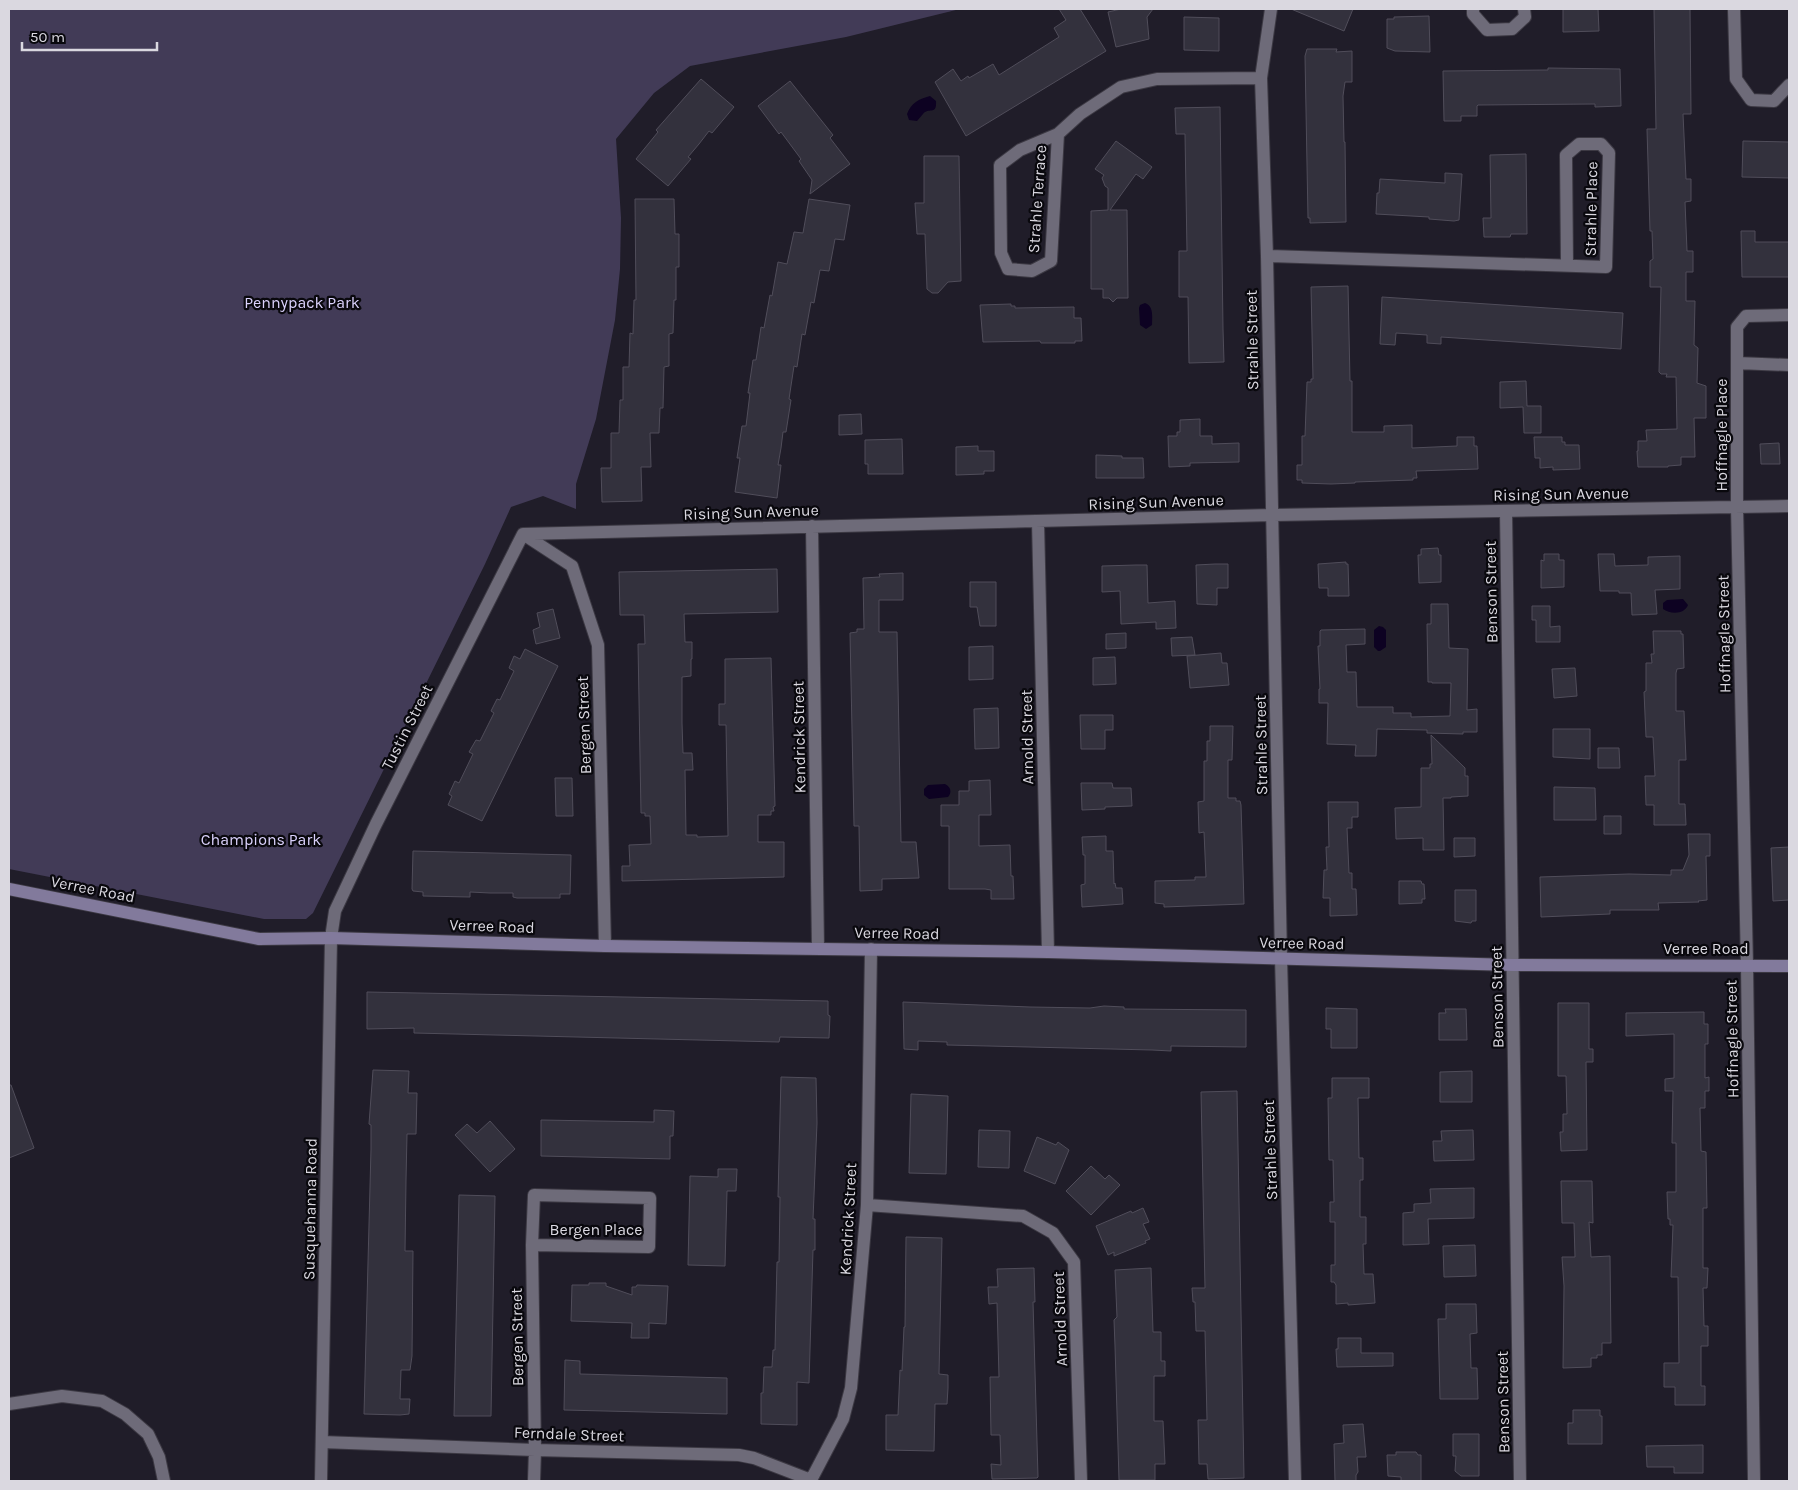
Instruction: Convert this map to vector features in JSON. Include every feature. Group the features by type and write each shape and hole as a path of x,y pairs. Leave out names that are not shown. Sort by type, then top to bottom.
{"main road":[{"name":"Verree Road","path":"9,889 259,939 330,938 605,946 1048,952 1513,964 1747,964 1789,966"}],"street":[{"name":"Strahle Street","path":"1270,9 1260,78 1267,256 1281,958 1295,1481"},
{"path":"1473,9 1473,14 1486,30 1512,29 1524,17 1524,9"},
{"path":"1734,9 1736,79 1751,100 1774,101 1789,85"},
{"name":"Strahle Terrace","path":"1058,134 1051,261 1032,271 1008,269 1000,253 1000,165 1020,150 1058,134 1080,114 1121,87 1157,79 1260,78"},
{"name":"Strahle Place","path":"1267,256 1606,267 1609,153 1601,144 1579,144 1566,155 1567,265"},
{"name":"Hoffnagle Place","path":"1737,507 1737,327 1746,316 1789,315"},
{"name":"Hoffnagle Place","path":"1737,363 1789,365"},
{"name":"Rising Sun Avenue","path":"523,534 1273,515 1789,506"},
{"name":"Hoffnagle Street","path":"1737,507 1747,964 1754,1481"},
{"name":"Benson Street","path":"1506,512 1520,1481"},
{"name":"Arnold Street","path":"1038,522 1048,952"},
{"name":"Kendrick Street","path":"812,526 818,948"},
{"name":"Tustin Street","path":"330,938 335,910 376,824 523,534"},
{"name":"Bergen Street","path":"523,534 572,566 598,645 605,946"},
{"name":"Susquehanna Road","path":"321,1481 330,938"},
{"name":"Kendrick Street","path":"812,1481 843,1419 851,1388 867,1205 871,949"},
{"name":"Bergen Street","path":"534,1481 532,1245 534,1195 536,1195"},
{"name":"Bergen Place","path":"532,1245 649,1247 650,1198 536,1195"},
{"name":"Arnold Street","path":"867,1205 1023,1216 1053,1233 1074,1262 1081,1481"},
{"path":"9,1404 62,1396 102,1401 125,1414 148,1434 159,1457 164,1481"},
{"name":"Ferndale Street","path":"322,1442 739,1455 754,1458 812,1481"}],"green space":[{"name":"Pennypack Park","path":"9,9 960,9 846,37 690,66 654,93 616,139 621,218 620,269 615,320 596,419 576,484 576,509 543,496 511,507 485,564 313,913 306,919 264,919 9,869"}],"shaded area":[{"path":"930,96 936,101 934,110 925,112 917,121 909,120 907,114 913,104"},
{"path":"1145,303 1150,307 1152,315 1152,325 1146,329 1140,325 1139,308 1140,305"},
{"path":"1683,599 1688,605 1683,611 1673,613 1663,609 1663,603 1667,600"},
{"path":"1379,626 1386,630 1386,647 1378,651 1374,647 1374,630"},
{"path":"945,784 950,790 948,797 929,799 924,795 924,789 928,785"}],"building":[{"path":"1059,9 1080,9 1106,51 966,136 935,82 953,69 961,81 993,64 999,75 1059,37 1054,28 1066,20"},
{"path":"1121,9 1153,9 1147,17 1149,39 1116,47 1108,12"},
{"path":"1291,9 1353,9 1344,31"},
{"path":"1563,9 1598,9 1599,31 1563,32"},
{"path":"1654,9 1690,9 1691,114 1683,114 1686,179 1691,179 1691,201 1685,202 1687,251 1693,251 1693,272 1686,272 1686,301 1695,301 1694,345 1698,348 1697,383 1706,386 1706,418 1694,418 1695,457 1681,457 1681,465 1638,467 1638,441 1647,441 1646,430 1677,429 1676,377 1666,377 1667,374 1659,372 1661,287 1650,287 1650,261 1653,259 1652,231 1650,231 1647,129 1656,129"},
{"path":"1429,16 1430,52 1395,51 1387,48 1387,19"},
{"path":"1184,17 1219,18 1219,51 1184,50"},
{"path":"1307,49 1337,49 1336,52 1352,51 1352,82 1345,82 1343,96 1346,222 1310,223 1310,218 1308,218 1305,56"},
{"path":"1548,68 1620,69 1621,106 1595,107 1595,104 1478,105 1477,116 1461,116 1461,121 1444,121 1443,71 1548,70"},
{"path":"701,79 734,107 712,133 709,131 688,157 691,159 668,186 636,159 658,132 656,130"},
{"path":"790,81 833,135 830,138 850,164 810,194 812,180 799,161 801,159 758,106"},
{"path":"1220,107 1224,362 1189,363 1188,297 1179,297 1179,251 1187,251 1185,134 1176,134 1175,108"},
{"path":"1116,141 1152,167 1143,179 1136,174 1110,210 1127,210 1128,298 1117,298 1113,302 1109,298 1103,298 1103,289 1091,289 1091,211 1108,210 1108,188 1105,186 1102,178 1104,175 1095,169"},
{"path":"1743,141 1789,142 1789,178 1742,177"},
{"path":"1526,154 1527,234 1511,234 1510,237 1484,237 1483,218 1491,218 1490,155"},
{"path":"924,156 959,156 961,281 948,282 938,293 932,293 927,289 925,234 917,234 915,203 924,203"},
{"path":"1445,173 1462,174 1459,220 1376,214 1380,179 1445,183"},
{"path":"635,199 674,199 675,234 679,234 679,267 676,267 673,333 669,334 669,366 664,367 663,408 660,408 659,433 650,433 651,467 641,467 642,501 602,502 601,468 611,468 611,433 619,433 620,400 623,400 623,367 629,367 630,333 633,334 634,300 636,300"},
{"path":"809,199 850,205 844,240 835,239 829,271 820,270 814,303 811,302 805,335 802,334 797,367 794,366 786,432 783,432 778,465 781,465 777,498 735,492 740,458 737,458 742,426 746,426 753,360 756,360 761,327 764,328 778,262 787,264 794,232 803,233"},
{"path":"1741,231 1755,231 1755,242 1789,242 1789,277 1742,277"},
{"path":"1348,286 1352,432 1384,432 1384,426 1412,425 1412,448 1457,446 1457,437 1474,437 1474,446 1477,446 1478,469 1416,471 1417,478 1413,478 1413,480 1331,484 1302,483 1302,480 1297,480 1297,465 1302,465 1302,436 1305,436 1307,382 1311,382 1311,379 1313,379 1311,287"},
{"path":"1382,297 1623,313 1621,349 1441,337 1441,344 1427,343 1427,335 1396,333 1395,345 1380,344"},
{"path":"1011,304 1015,308 1074,307 1074,318 1081,318 1082,341 1075,341 1075,343 1041,343 1040,341 983,342 980,305"},
{"path":"1526,381 1527,406 1541,406 1541,433 1524,433 1523,407 1500,408 1500,382"},
{"path":"861,414 862,434 839,435 839,415"},
{"path":"1200,419 1200,436 1212,436 1212,444 1239,443 1239,462 1190,463 1190,466 1169,467 1168,436 1177,436 1177,432 1180,432 1180,420"},
{"path":"1534,437 1562,437 1562,442 1565,442 1565,445 1579,445 1580,469 1553,470 1553,467 1540,468 1540,458 1535,458"},
{"path":"902,439 903,474 868,474 868,464 865,464 865,440"},
{"path":"1779,443 1780,464 1761,464 1760,444"},
{"path":"978,446 978,451 994,451 994,471 984,471 984,474 956,475 956,447"},
{"path":"1096,455 1143,458 1144,478 1096,478"},
{"path":"1438,548 1439,555 1441,555 1441,582 1419,583 1418,555 1421,555 1421,549"},
{"path":"1544,554 1559,554 1559,560 1564,560 1564,587 1541,588 1541,560 1544,561"},
{"path":"1598,554 1614,554 1615,566 1648,565 1648,557 1680,556 1680,589 1655,590 1657,614 1632,615 1631,593 1600,591"},
{"path":"1346,562 1348,564 1349,596 1328,596 1328,588 1319,588 1318,564"},
{"path":"1228,564 1228,588 1217,588 1217,605 1197,604 1196,565"},
{"path":"1147,565 1148,603 1175,601 1176,628 1156,629 1156,622 1121,624 1120,591 1102,592 1102,566"},
{"path":"777,569 778,612 684,614 685,642 692,642 692,659 691,676 682,677 682,723 683,753 692,753 693,770 685,770 686,835 697,835 697,837 728,836 726,725 719,725 719,704 725,704 725,659 771,658 775,806 773,807 774,811 771,811 771,815 758,815 758,842 784,842 784,877 622,881 622,866 630,866 629,845 651,844 650,816 645,816 645,813 641,813 638,644 645,644 644,615 620,615 619,572"},
{"path":"903,573 903,600 879,600 879,632 897,632 901,842 916,842 919,878 882,879 882,890 860,891 859,826 854,826 850,633 857,632 857,629 864,629 863,578 880,577 879,574"},
{"path":"970,582 996,582 996,626 980,626 977,607 970,607"},
{"path":"1431,604 1448,604 1449,648 1468,649 1467,710 1477,709 1477,732 1463,732 1463,734 1427,733 1427,730 1377,729 1376,756 1355,756 1356,745 1327,744 1328,703 1319,703 1318,646 1320,646 1321,630 1365,629 1365,644 1346,645 1347,672 1356,672 1357,707 1393,707 1393,713 1411,713 1411,717 1450,716 1451,683 1428,682 1427,624 1431,624"},
{"path":"1532,606 1550,606 1550,627 1560,626 1560,642 1536,642 1536,620 1532,620"},
{"path":"553,609 560,638 536,644 533,630 540,627 537,613"},
{"path":"1653,631 1681,631 1681,634 1683,634 1684,668 1677,669 1676,673 1676,711 1684,711 1686,760 1679,760 1679,804 1685,804 1686,825 1654,825 1654,805 1646,805 1645,776 1655,776 1653,737 1646,737 1644,692 1646,691 1646,663 1652,663 1651,654 1654,654"},
{"path":"1126,633 1126,648 1106,649 1106,634"},
{"path":"1192,637 1195,655 1172,656 1171,638"},
{"path":"993,646 993,679 969,680 969,647"},
{"path":"525,649 558,666 482,821 448,805 452,796 449,794 455,781 459,783 473,754 469,752 476,740 480,741 494,713 491,711 497,699 500,700 514,671 509,668 514,656 520,659"},
{"path":"1221,653 1222,663 1227,663 1229,685 1190,688 1187,656"},
{"path":"1115,657 1116,684 1093,685 1093,658"},
{"path":"1575,668 1577,696 1554,698 1552,669"},
{"path":"998,708 999,748 975,749 974,709"},
{"path":"1080,715 1113,715 1113,730 1105,730 1105,749 1081,749"},
{"path":"1210,726 1233,726 1232,760 1228,760 1228,798 1236,798 1236,801 1240,801 1241,805 1244,904 1164,907 1164,904 1155,903 1155,881 1195,880 1195,877 1206,877 1204,832 1199,833 1198,802 1204,801 1204,761 1207,761 1207,741 1210,741"},
{"path":"1553,729 1590,729 1590,759 1553,757"},
{"path":"1431,735 1465,768 1465,776 1468,776 1468,796 1443,798 1444,850 1423,850 1423,838 1396,839 1395,808 1421,807 1421,768 1430,768 1430,764 1432,764"},
{"path":"1598,748 1619,748 1620,768 1598,768"},
{"path":"555,778 572,778 573,816 556,816"},
{"path":"990,780 991,815 979,815 979,846 1010,845 1014,899 991,899 991,890 985,889 949,889 949,826 941,826 941,805 959,805 959,791 969,791 969,781"},
{"path":"1081,783 1112,783 1113,788 1131,788 1132,806 1082,810"},
{"path":"1554,787 1595,788 1596,820 1554,820"},
{"path":"1328,802 1358,802 1358,817 1352,817 1352,828 1347,828 1349,873 1352,873 1352,889 1356,889 1357,915 1330,916 1330,898 1323,898 1324,870 1327,870 1326,847 1329,847"},
{"path":"1604,816 1621,816 1621,834 1604,834"},
{"path":"1688,834 1710,834 1710,856 1706,856 1707,900 1699,902 1658,903 1659,910 1610,910 1610,914 1541,917 1540,877 1629,874 1671,875 1671,870 1683,870 1689,855"},
{"path":"1106,836 1106,851 1113,851 1114,884 1116,888 1122,888 1123,904 1082,907 1081,885 1085,884 1085,855 1083,855 1082,837"},
{"path":"1454,838 1475,838 1475,856 1454,857"},
{"path":"1789,847 1789,900 1773,901 1771,848"},
{"path":"413,851 571,855 570,894 560,894 560,898 517,898 513,897 513,893 470,892 470,897 423,896 423,892 413,891 412,889"},
{"path":"1399,881 1421,881 1424,884 1425,899 1422,899 1422,903 1399,904"},
{"path":"1455,890 1476,890 1476,921 1471,923 1455,921"},
{"path":"367,992 828,1001 828,1015 830,1016 829,1038 780,1037 779,1042 414,1033 414,1028 367,1029"},
{"path":"903,1002 1030,1007 1090,1008 1104,1006 1124,1007 1124,1009 1246,1010 1246,1047 1171,1046 1171,1051 947,1045 947,1042 918,1041 918,1050 904,1049"},
{"path":"1558,1003 1589,1003 1589,1049 1593,1049 1593,1062 1586,1062 1587,1150 1561,1151 1560,1132 1563,1132 1563,1114 1567,1114 1566,1076 1558,1076"},
{"path":"1326,1008 1357,1009 1357,1048 1331,1048 1331,1029 1326,1029"},
{"path":"1445,1009 1466,1009 1467,1040 1439,1040 1439,1013 1446,1013"},
{"path":"1704,1012 1704,1024 1708,1024 1708,1044 1705,1044 1705,1078 1709,1077 1709,1091 1705,1091 1705,1108 1700,1108 1701,1151 1706,1152 1707,1208 1703,1208 1703,1268 1708,1268 1707,1288 1703,1288 1704,1326 1708,1326 1708,1346 1701,1346 1701,1386 1705,1386 1705,1405 1675,1405 1675,1387 1664,1387 1664,1363 1679,1363 1678,1277 1671,1277 1673,1225 1670,1225 1670,1219 1668,1219 1667,1192 1676,1192 1676,1143 1672,1143 1673,1091 1665,1091 1665,1079 1674,1078 1674,1034 1626,1036 1626,1013"},
{"path":"373,1070 409,1071 408,1093 417,1093 416,1134 407,1134 406,1180 405,1251 413,1251 412,1356 410,1370 401,1370 400,1399 410,1399 409,1414 400,1415 364,1414 371,1149 371,1125 369,1124"},
{"path":"1472,1071 1472,1102 1440,1102 1440,1072"},
{"path":"781,1077 816,1078 817,1123 813,1219 815,1219 815,1250 813,1250 809,1383 797,1382 797,1425 761,1424 761,1393 763,1393 764,1367 772,1367 773,1350 775,1350 777,1262 779,1262 780,1197 778,1197"},
{"path":"1332,1078 1369,1078 1369,1098 1358,1098 1359,1158 1363,1158 1363,1180 1360,1180 1360,1217 1366,1217 1366,1244 1363,1244 1364,1274 1373,1274 1375,1303 1336,1304 1336,1285 1334,1282 1331,1282 1331,1265 1335,1265 1335,1222 1330,1222 1330,1202 1334,1202 1333,1160 1329,1160 1328,1098 1332,1098"},
{"path":"9,1085 11,1085 34,1148 9,1158"},
{"path":"1237,1091 1244,1478 1208,1479 1207,1464 1199,1464 1198,1420 1207,1420 1205,1331 1196,1331 1195,1302 1193,1302 1192,1288 1205,1288 1201,1092"},
{"path":"911,1094 948,1096 946,1174 909,1173"},
{"path":"654,1110 674,1111 673,1136 670,1136 670,1159 541,1156 541,1120 654,1122"},
{"path":"490,1121 515,1149 490,1172 455,1135 467,1124 477,1133"},
{"path":"979,1130 1010,1131 1009,1168 978,1167"},
{"path":"1473,1130 1474,1160 1434,1161 1433,1141 1442,1141 1441,1131"},
{"path":"1037,1137 1056,1145 1058,1142 1069,1150 1055,1184 1024,1171"},
{"path":"1091,1166 1105,1179 1109,1175 1120,1185 1091,1215 1066,1191"},
{"path":"718,1169 737,1169 736,1191 727,1191 725,1266 688,1265 690,1176 718,1177"},
{"path":"1561,1181 1592,1181 1593,1223 1589,1222 1591,1257 1610,1256 1611,1343 1602,1343 1602,1355 1597,1355 1597,1358 1591,1358 1591,1367 1563,1368 1564,1286 1562,1257 1575,1257 1574,1223 1562,1223"},
{"path":"1474,1188 1474,1218 1428,1219 1429,1244 1403,1245 1403,1213 1414,1212 1414,1204 1431,1203 1430,1189"},
{"path":"459,1195 495,1196 491,1416 454,1416"},
{"path":"1143,1208 1149,1222 1143,1224 1150,1239 1145,1241 1146,1243 1114,1256 1114,1252 1108,1255 1096,1226"},
{"path":"906,1237 942,1238 939,1374 948,1375 948,1388 947,1404 935,1404 934,1451 886,1450 886,1415 898,1415 900,1370 902,1371 905,1327"},
{"path":"1475,1245 1476,1276 1444,1277 1443,1246"},
{"path":"1034,1268 1035,1302 1033,1302 1038,1477 992,1479 991,1464 1001,1465 1000,1435 991,1435 990,1377 999,1377 997,1303 989,1304 988,1287 998,1287 997,1269"},
{"path":"1151,1268 1153,1332 1161,1332 1161,1361 1165,1361 1165,1376 1154,1376 1154,1421 1163,1421 1165,1464 1155,1464 1155,1480 1119,1480 1114,1320 1117,1317 1115,1270"},
{"path":"589,1283 606,1283 606,1286 632,1295 632,1287 637,1285 668,1286 666,1324 649,1323 649,1338 631,1338 632,1323 571,1321 572,1285 589,1285"},
{"path":"1446,1304 1476,1304 1477,1333 1470,1334 1471,1368 1477,1368 1478,1399 1440,1399 1438,1319 1446,1319"},
{"path":"1338,1338 1361,1338 1361,1353 1393,1353 1393,1366 1337,1367 1336,1349 1338,1349"},
{"path":"565,1360 580,1361 580,1374 727,1378 727,1414 564,1410"},
{"path":"1573,1410 1600,1410 1600,1416 1602,1416 1602,1444 1568,1444 1568,1423 1573,1423"},
{"path":"1363,1424 1366,1457 1357,1457 1358,1472 1356,1481 1335,1481 1334,1444 1344,1443 1343,1425"},
{"path":"1453,1434 1479,1434 1479,1476 1461,1476 1455,1471 1456,1456 1453,1456"},
{"path":"1703,1445 1703,1473 1674,1473 1674,1467 1647,1467 1646,1446"},
{"path":"1396,1452 1416,1452 1418,1455 1421,1455 1421,1481 1401,1481 1401,1477 1388,1476 1387,1455 1396,1455"}],"park label":[{"name":"Champions Park","path":"261,839"}]}
